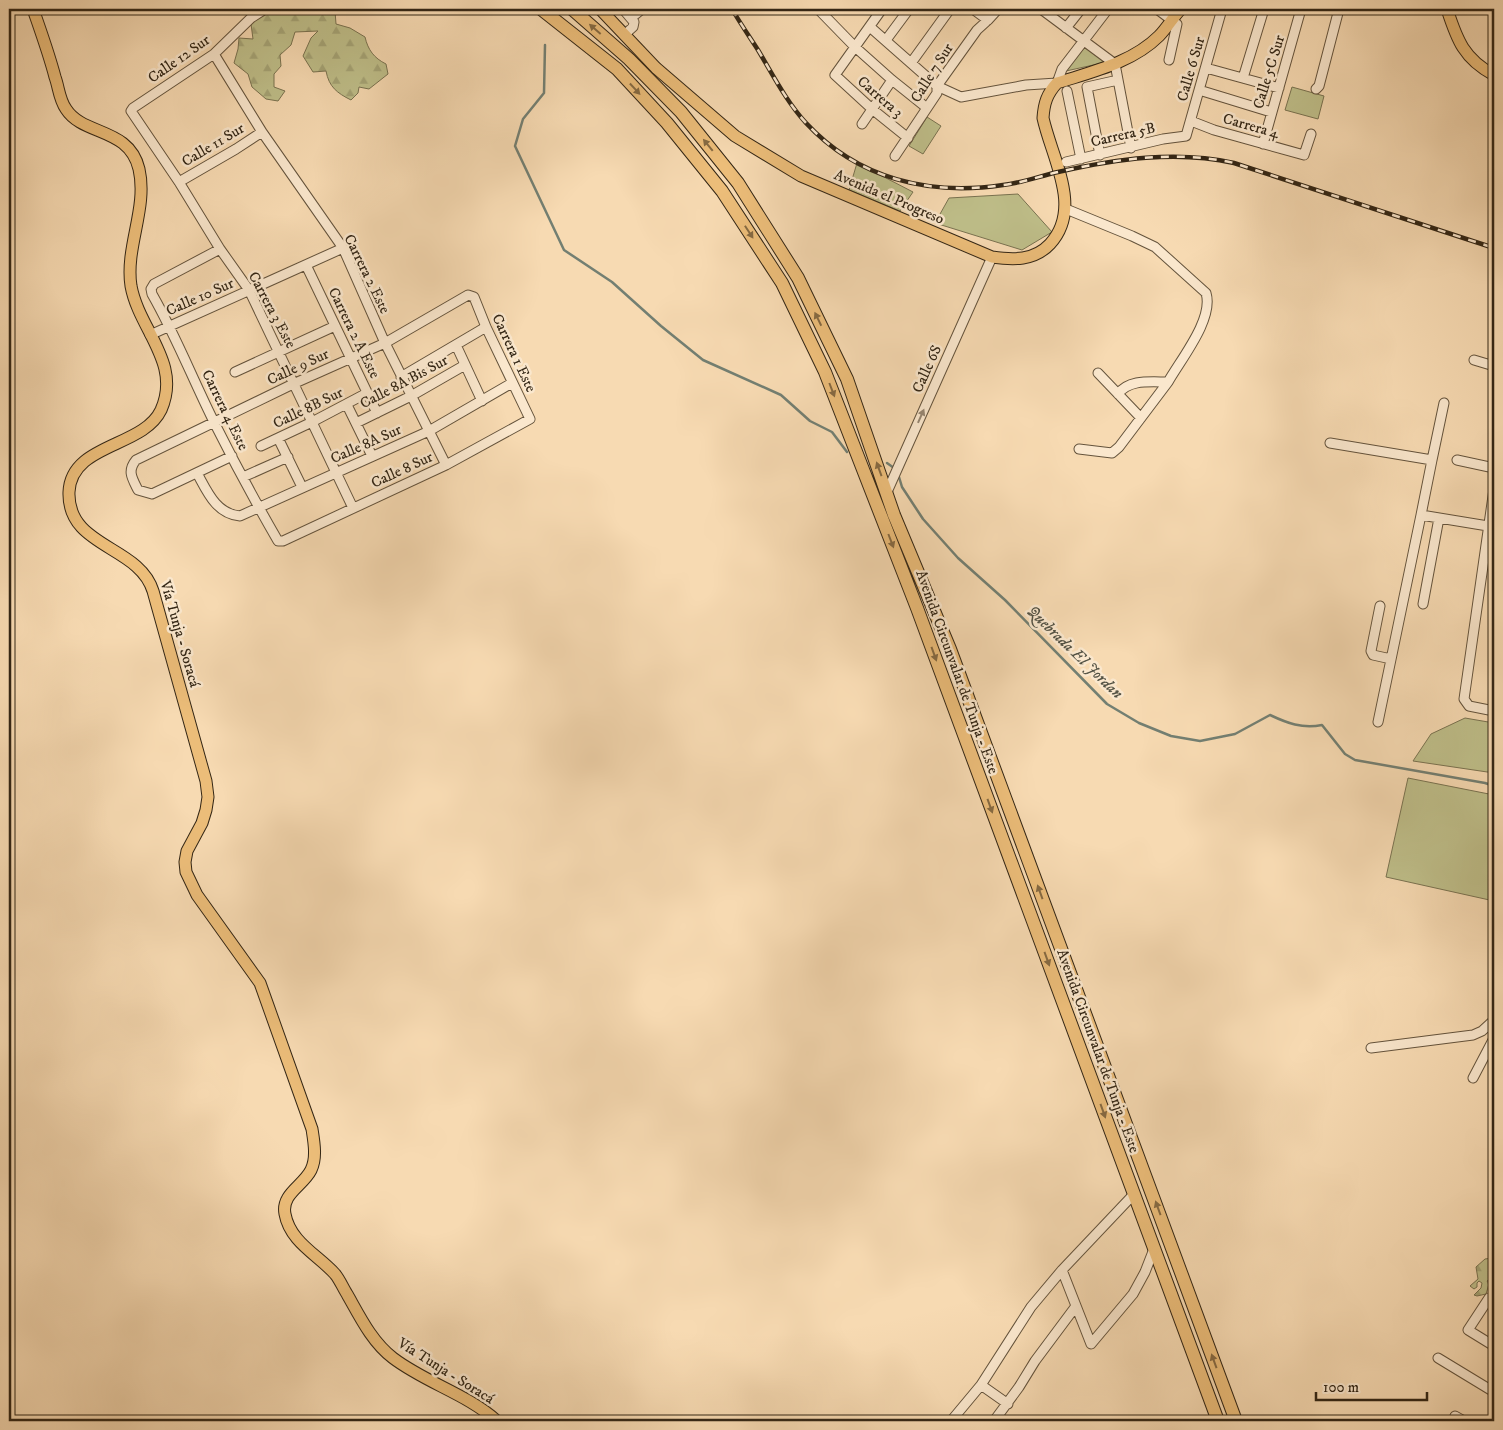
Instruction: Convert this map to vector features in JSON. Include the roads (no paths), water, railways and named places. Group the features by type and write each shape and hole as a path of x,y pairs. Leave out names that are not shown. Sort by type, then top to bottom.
{"highway":[{"path":"535,9 559,22"},
{"name":"Avenida Circunvalar de Tunja - Este","path":"542,9 617,69 667,123 722,191 782,283 825,372 879,510 1218,1421"},
{"name":"Avenida Circunvalar de Tunja - Este","path":"572,9 630,59 682,112 738,183 798,278 843,370 894,515 950,648 1236,1421"}],"main road":[{"name":"Vía Tunja - Soracá","path":"33,9 56,79 61,101 66,110 79,121 114,137 124,144 134,155 139,168 141,184 140,204 131,263 131,285 150,335 166,368 168,380 166,395 160,411 153,422 141,431 90,457 77,468 71,479 69,492 75,518 82,528 93,539 131,562 144,573 150,582 206,781 208,796 202,823 187,851 186,872 197,895 260,983 312,1129 315,1150 311,1171 286,1199 284,1212 287,1223 294,1236 336,1275 372,1338 392,1358 421,1376 468,1400 497,1421"},
{"name":"Avenida el Progreso","path":"600,9 683,92 735,136 801,176 992,257 1008,259 1035,255 1047,247 1056,237 1064,222 1066,209 1065,195 1043,118 1044,104 1057,83"},
{"path":"1057,83 1115,64 1146,47 1159,36 1181,9"},
{"path":"1447,9 1460,44 1471,59 1484,70 1494,75"}],"street":[{"name":"Calle 12 Sur","path":"131,111 214,54 250,18 265,9"},
{"path":"623,9 634,22 634,27 624,35"},
{"path":"631,18 642,9"},
{"path":"818,9 855,47 927,108"},
{"path":"855,47 882,9"},
{"path":"886,40 909,9"},
{"path":"912,63 950,9"},
{"path":"973,9 988,20"},
{"name":"Calle 7 Sur","path":"895,156 937,93 937,86 976,30 998,9"},
{"path":"1041,9 1054,13 1066,28 1115,64 1131,148"},
{"path":"1066,28 1081,9"},
{"path":"870,27 937,86 961,97 1026,85 1057,83 1062,69 1108,9"},
{"path":"1156,9 1177,24 1169,60"},
{"name":"Calle 6 Sur","path":"1186,136 1222,9"},
{"path":"1242,78 1264,9"},
{"name":"Calle 5C Sur","path":"1263,144 1301,9"},
{"path":"1316,89 1319,86 1339,9"},
{"name":"Carrera 3","path":"855,47 835,76 908,138"},
{"name":"Carrera 2 Este","path":"214,54 262,132 343,248 385,343 446,464"},
{"path":"1206,68 1280,88"},
{"path":"862,124 892,80"},
{"path":"1100,155 1086,87 1118,80"},
{"path":"1200,90 1271,112"},
{"path":"1067,91 1081,159"},
{"name":"Carrera 3 Este","path":"131,111 179,182 220,249 249,290 353,508"},
{"name":"Carrera 4","path":"1191,121 1214,130 1304,155 1311,134"},
{"name":"Calle 11 Sur","path":"179,182 213,164 262,132"},
{"name":"Carrera 5B","path":"1066,162 1163,139 1186,136"},
{"path":"1066,209 1155,247 1206,293 1208,301 1207,313 1197,334 1168,382 1119,447 1112,453 1079,449"},
{"name":"Calle 10 Sur","path":"150,335 343,248"},
{"path":"135,299 220,249"},
{"name":"Calle 6S","path":"887,492 992,257"},
{"name":"Carrera 2 A Este","path":"306,265 377,413"},
{"name":"Carrera 4 Este","path":"153,289 214,423 258,508 278,541 283,542"},
{"name":"Calle 9 Sur","path":"197,473 152,494 138,490 130,474 132,465 136,460 294,384 385,343 465,296 474,297"},
{"name":"Carrera 1 Este","path":"474,297 486,327 530,419"},
{"path":"235,372 335,326"},
{"path":"402,377 486,327"},
{"path":"456,345 482,401"},
{"path":"1474,360 1494,366"},
{"name":"Calle 8A Bis Sur","path":"356,423 411,396 465,365"},
{"path":"1098,373 1140,418"},
{"path":"1118,394 1129,384 1168,382"},
{"name":"Calle 8A Sur","path":"197,473 213,503 226,511 240,516 429,431 512,383"},
{"name":"Calle 8B Sur","path":"261,446 368,393"},
{"path":"1378,722 1444,403"},
{"path":"346,405 372,456"},
{"name":"Calle 8 Sur","path":"283,542 446,464 530,419"},
{"path":"278,438 302,487"},
{"path":"1330,443 1432,460"},
{"path":"197,473 232,456"},
{"path":"243,477 288,457"},
{"path":"1457,460 1494,468"},
{"path":"1494,489 1491,527 1464,700 1469,706 1494,711"},
{"path":"1422,515 1491,527"},
{"path":"1423,604 1439,518"},
{"path":"1380,606 1371,651 1374,655 1391,659"},
{"path":"1371,1048 1473,1035 1482,1031 1494,1020"},
{"path":"1472,1078 1494,1038"},
{"path":"950,1421 980,1385 1030,1307 1062,1270 1134,1194"},
{"path":"1062,1270 1091,1344 1133,1294 1145,1272 1154,1249"},
{"path":"1491,1300 1468,1330 1494,1346"},
{"path":"994,1421 1008,1404 1035,1361 1076,1306"},
{"path":"1438,1358 1494,1392"},
{"path":"980,1385 1008,1404"},
{"path":"1456,1416 1464,1421"}],"waterway":[{"path":"545,45 544,93 523,119 515,146 564,250 612,282 661,326 703,360 781,395 810,421 832,432 847,452"},
{"path":"887,463 894,468"},
{"name":"Quebrada El Jordan","path":"899,477 902,487 923,519 958,558 1005,600 1107,704 1139,723 1171,736 1200,741 1235,734 1270,715 1295,724 1308,726 1322,725 1345,754 1355,760 1494,786"}],"railway":[{"path":"732,9 786,97 806,123 826,142 848,158 896,179 948,188 975,188 1010,184 1080,167 1124,160 1168,157 1212,159 1234,163 1494,248"}]}
